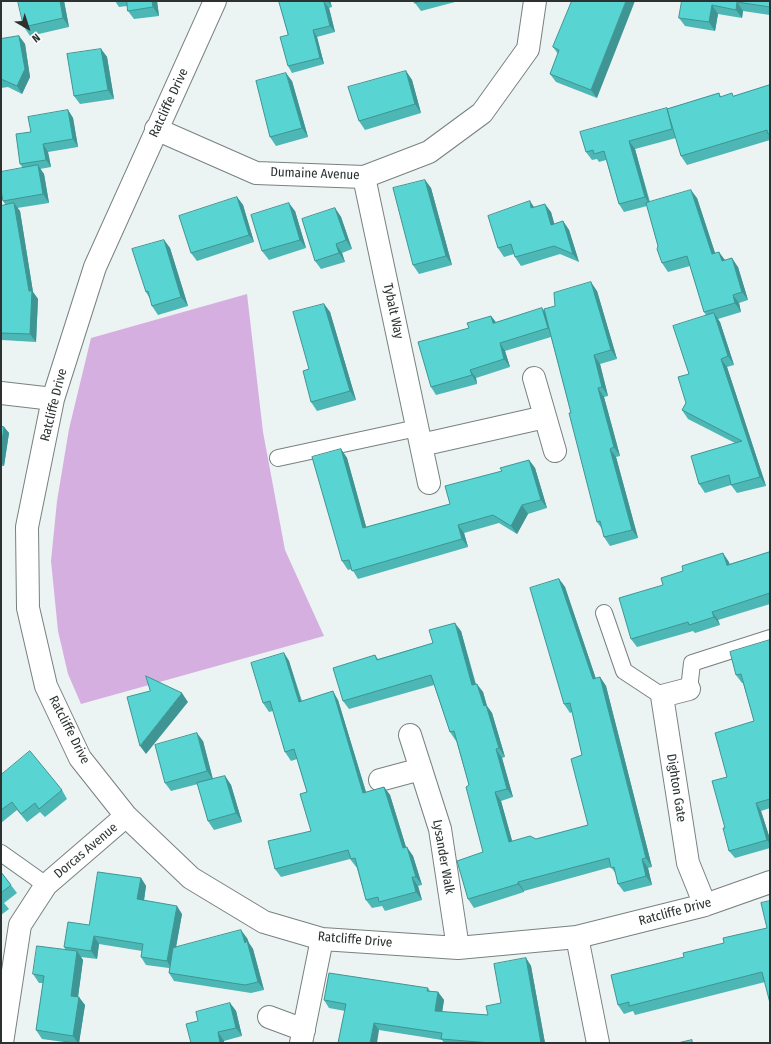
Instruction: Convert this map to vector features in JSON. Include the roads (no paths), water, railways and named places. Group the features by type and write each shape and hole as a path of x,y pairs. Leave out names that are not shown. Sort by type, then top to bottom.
{"street":[{"name":"Ratcliffe Drive","path":"215,1 156,128 95,267 53,399 28,526 28,608 46,686 80,758 126,816 191,878 264,922 322,939 458,948 577,937 705,905 770,882"},
{"name":"Dumaine Avenue","path":"156,128 256,172 364,177 429,152 482,113 528,49 536,1"},
{"name":"Tybalt Way","path":"364,177 429,483"},
{"path":"534,378 555,451"},
{"path":"1,393 53,399"},
{"path":"419,436 545,417"},
{"path":"662,696 689,689"},
{"name":"Dighton Gate","path":"662,696 688,863 705,905"},
{"name":"Lysander Walk","path":"410,735 440,829 458,948"},
{"path":"380,780 421,769"},
{"name":"Dorcas Avenue","path":"2,1043 20,925 46,885 126,816"},
{"path":"577,937 598,1043"},
{"path":"269,1017 303,1037 322,939"}],"lane":[{"path":"278,458 419,436"},
{"path":"604,613 624,670 662,696"},
{"path":"689,689 692,663 770,638"},
{"name":"Dorcas Avenue","path":"1,853 46,885"}]}
